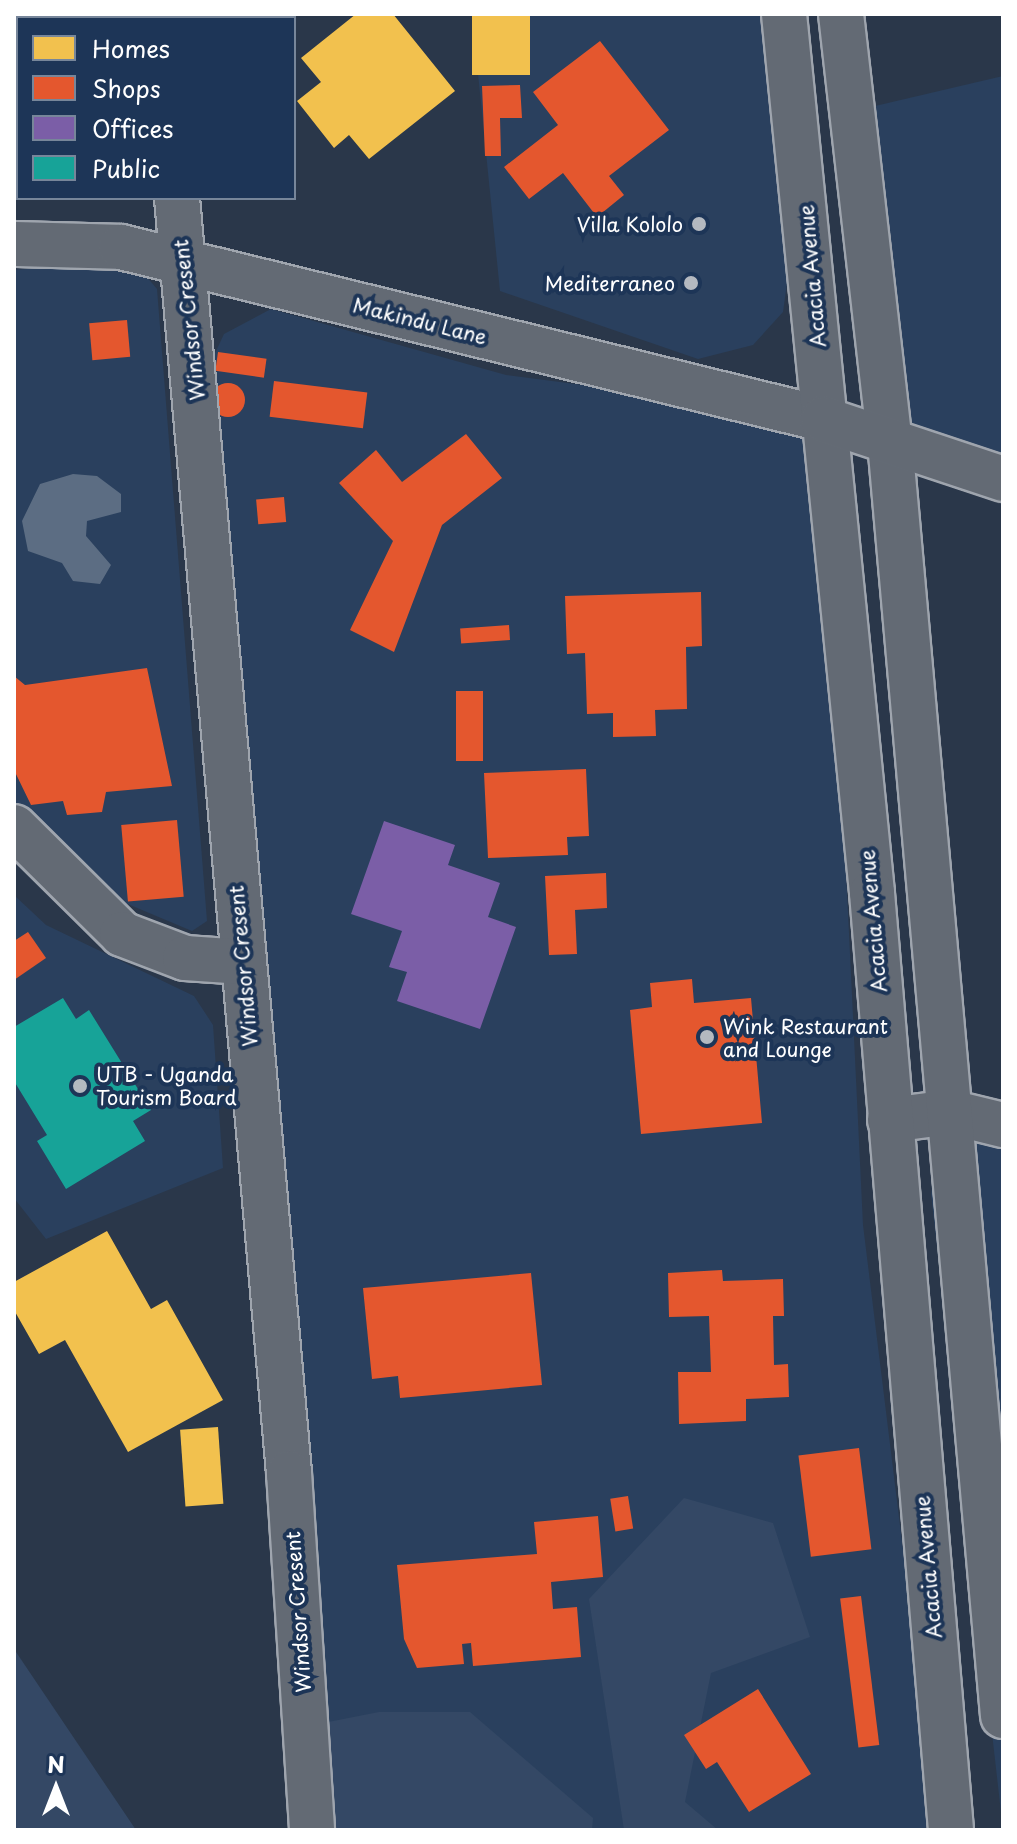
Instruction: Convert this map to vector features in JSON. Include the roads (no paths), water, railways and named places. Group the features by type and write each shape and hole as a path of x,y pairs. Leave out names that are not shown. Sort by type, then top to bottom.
{"main road":[{"name":"Acacia Avenue","path":"784,14 890,1120 951,1830"},
{"path":"841,14 890,442 1003,1716"},
{"name":"Windsor Cresent","path":"177,200 244,962 312,1830"},
{"name":"Makindu Lane","path":"14,244 121,247 823,419 1003,479"},
{"path":"14,827 122,934 185,958 244,962"},
{"path":"890,1120 950,1112 1003,1125"}],"place":[{"name":"Villa Kololo","path":"699,224"},
{"name":"Mediterraneo","path":"691,283"},
{"name":"Wink Restaurant and Lounge","path":"707,1037"},
{"name":"UTB - Uganda Tourism Board","path":"80,1086"}]}
